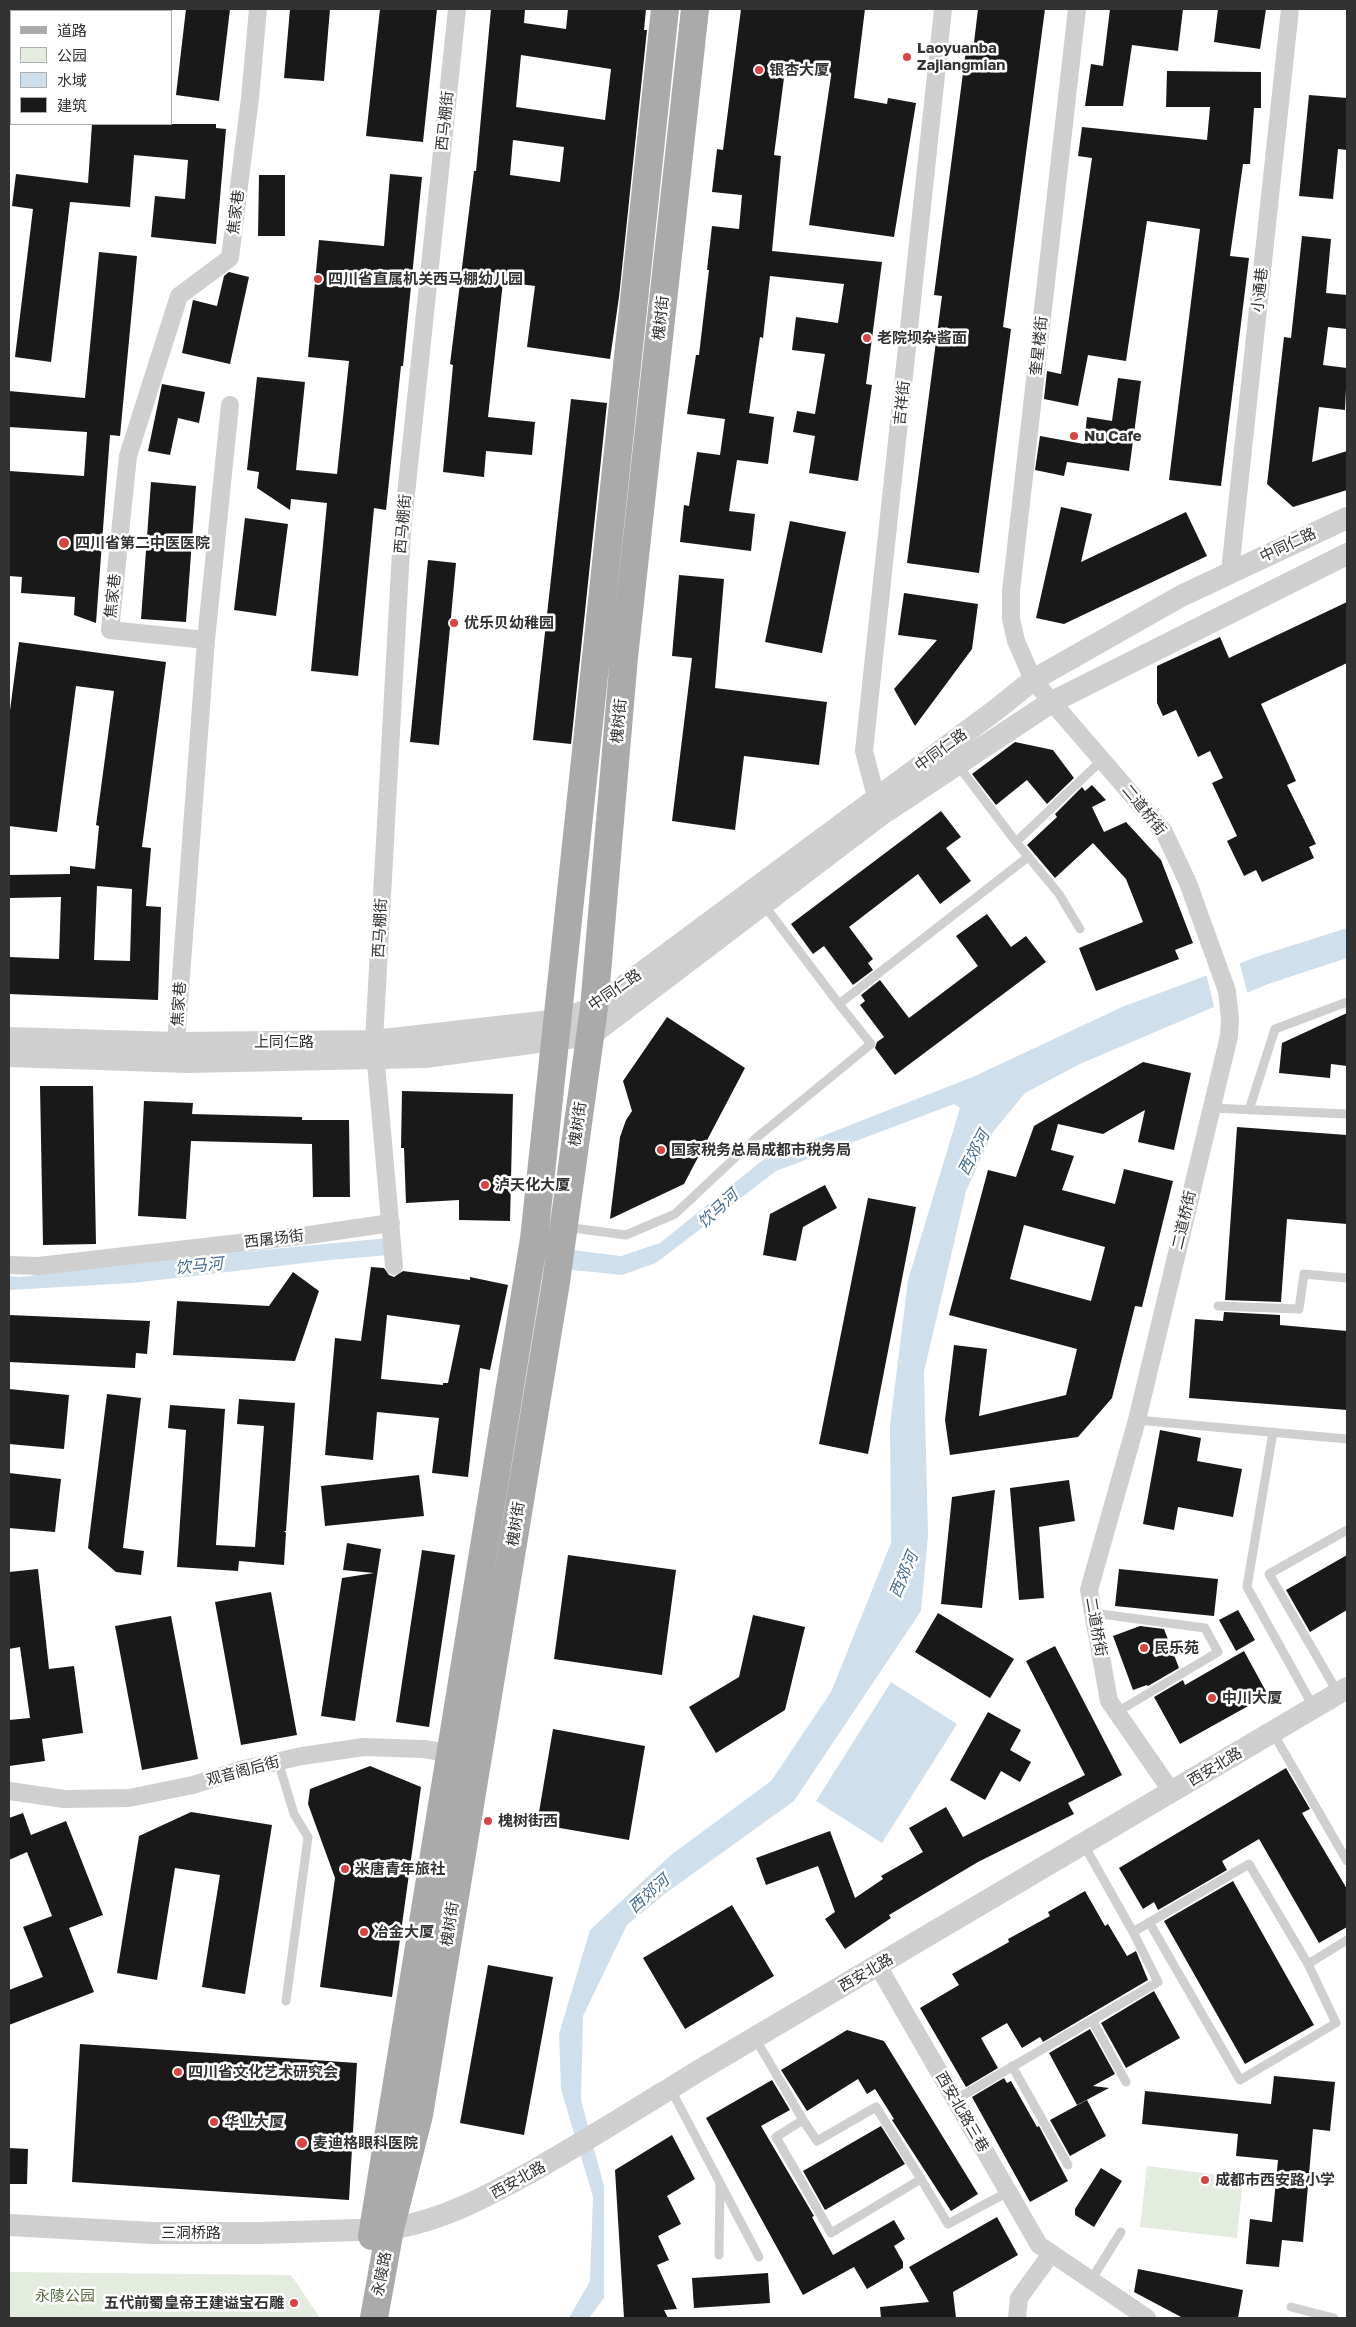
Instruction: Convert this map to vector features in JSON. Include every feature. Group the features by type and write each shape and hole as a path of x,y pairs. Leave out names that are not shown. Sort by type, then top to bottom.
{"main road":[{"name":"槐树街","path":"382,2229 450,1754 534,1240 558,1030 665,9"},
{"name":"槐树街","path":"382,2229 419,2115 564,1227 594,1008 624,657 695,9"},
{"name":"永陵路","path":"356,2318 382,2229"},
{"name":"永陵路","path":"374,2318 382,2229"}],"street":[{"name":"焦家巷","path":"176,1043 206,640 110,630 128,456 179,296 230,258 250,98 258,9"},
{"name":"西马棚街","path":"374,1050 402,532 457,9"},
{"name":"吉祥街","path":"876,797 864,751 943,9"},
{"name":"奎星楼街","path":"1032,680 1016,641 1010,619 1011,591 1076,9"},
{"name":"小通巷","path":"1230,571 1290,9"},
{"path":"206,640 230,405"},
{"name":"中同仁路","path":"558,1030 594,1008 997,709 1032,680 1181,596 1230,571 1347,518"},
{"path":"558,1030 591,1035 882,814 1050,703 1347,554"},
{"name":"二道桥街","path":"1032,680 1164,832 1188,883 1227,991 1230,1019 1228,1036 1137,1420 1089,1590 1109,1701 1172,1792"},
{"name":"上同仁路","path":"9,1038 374,1050 558,1030"},
{"path":"9,1056 188,1062 374,1050 394,1266"},
{"name":"西屠场街","path":"9,1265 38,1266 309,1235 391,1223"},
{"name":"西安北路","path":"382,2229 407,2226 447,2214 483,2199 542,2166 598,2134 670,2088 1343,1690"},
{"name":"观音阁后街","path":"9,1791 64,1799 129,1798 194,1785 240,1770 278,1761 364,1747 424,1749 478,1758"},
{"name":"西安北路三巷","path":"878,1966 1039,2245 1091,2280 1128,2312 1147,2318"},
{"name":"三洞桥路","path":"9,2225 153,2233 260,2233 382,2229"},
{"path":"1017,2318 1019,2298 1052,2254"}],"lane":[{"path":"1016,842 1102,760"},
{"path":"957,764 1016,842 1059,894 1080,929"},
{"path":"839,1004 1028,857"},
{"path":"564,1227 626,1235 675,1214 755,1139 871,1044 763,904"},
{"path":"1249,1110 1275,1029 1347,1002"},
{"path":"1211,1108 1347,1114"},
{"path":"1218,1306 1299,1309 1304,1274 1347,1278"},
{"path":"1137,1420 1347,1439"},
{"path":"1273,1432 1247,1587 1314,1708"},
{"path":"1343,1690 1268,1574 1347,1530"},
{"path":"1093,1613 1205,1628 1218,1652 1117,1712"},
{"path":"1273,1732 1347,1860"},
{"path":"278,1761 294,1814 308,1837 286,2001"},
{"path":"955,2100 1158,1982 1084,1844"},
{"path":"1132,1932 1149,1922 1248,1864 1308,1964 1336,2023 1240,2080 1149,1922"},
{"path":"1308,1964 1347,1940"},
{"path":"1092,2020 1126,2082"},
{"path":"755,2038 817,2141 876,2107 948,2224 1008,2192"},
{"path":"1012,2066 1068,2165"},
{"path":"670,2088 759,2257"},
{"path":"803,2120 776,2137 830,2233 921,2179"},
{"path":"719,2255 720,2182"},
{"path":"1091,2280 1121,2232"},
{"path":"1291,2307 1334,2318"}],"green space":[{"path":"1147,2166 1243,2178 1237,2238 1140,2227"},
{"name":"永陵公园","path":"9,2272 291,2275 320,2318 9,2318"}],"water":[{"path":"1347,928 1347,958 1268,984 1080,1064 1025,1093 993,1132 966,1191 924,1372 928,1536 921,1611 794,1801 666,1893 627,1925 583,2016 581,2100 604,2186 604,2298 589,2318 569,2318 590,2281 593,2197 561,2089 559,2034 590,1930 671,1855 771,1781 831,1692 891,1543 890,1425 908,1280 960,1108 954,1104 776,1171 656,1263 622,1275 563,1269 565,1249 621,1256 660,1243 764,1159 975,1076 1122,1007 1259,956"},
{"name":"饮马河","path":"388,1238 389,1255 133,1283 9,1290 9,1276 20,1277 168,1259"},
{"path":"891,1682 957,1724 882,1843 816,1801"}],"pier":[{"path":"1239,961 1248,995 1215,1010 1206,973"}],"building":[{"path":"186,9 230,9 219,101 176,95"},
{"path":"290,9 330,9 324,81 284,78"},
{"path":"380,9 437,9 423,142 366,136"},
{"path":"491,9 525,9 524,23 566,29 568,9 646,9 644,30 647,30 619,297 610,359 527,347 535,286 503,282 488,417 535,422 532,455 486,451 484,477 443,472 453,365 450,364 474,171 476,171","holes":["521,55 611,69 605,120 516,107","513,140 564,147 560,182 510,175"]},
{"path":"741,9 865,9 854,98 887,104 888,98 916,103 894,237 809,225 831,76 785,70 774,155 781,156 772,251 882,262 866,384 872,385 858,481 809,473 815,436 793,432 797,411 815,414 825,354 792,350 796,317 838,323 844,284 770,276 763,338 760,337 749,413 774,417 768,464 737,460 729,511 755,514 751,551 680,542 684,505 689,506 697,452 720,455 725,419 687,414 696,355 699,355 712,226 739,229 742,195 712,192 717,149 723,150"},
{"path":"978,9 1045,9 1003,327 1011,329 979,573 907,563 942,296 934,295 966,50 973,51"},
{"path":"1110,9 1183,9 1178,51 1132,45 1123,106 1085,106 1091,64 1103,66"},
{"path":"1218,9 1266,9 1260,49 1214,42"},
{"path":"1167,71 1261,72 1261,108 1254,108 1250,164 1243,164 1230,256 1249,258 1221,486 1169,480 1200,229 1147,221 1126,361 1088,355 1078,406 1044,399 1047,371 1061,374 1092,158 1078,156 1082,127 1207,140 1210,107 1166,107"},
{"path":"1309,95 1347,98 1347,150 1338,149 1333,199 1299,196"},
{"path":"216,124 216,128 226,129 216,244 151,237 155,196 185,199 188,160 134,155 130,207 70,202 51,362 15,357 33,209 12,206 16,174 88,183 92,125"},
{"path":"390,174 422,177 386,510 374,508 358,676 311,671 327,503 291,499 290,510 257,488 259,472 247,470 257,377 305,382 296,470 337,474 349,361 308,357 319,240 384,246"},
{"path":"259,175 285,175 285,236 258,236"},
{"path":"1302,236 1331,239 1326,293 1347,295 1347,329 1328,327 1323,365 1347,368 1345,410 1319,407 1312,462 1347,451 1347,490 1293,507 1267,484 1284,337 1291,338"},
{"path":"99,252 137,256 120,436 110,435 96,623 74,615 75,597 21,593 22,577 9,576 9,471 84,476 87,432 9,427 9,391 85,398"},
{"path":"229,272 249,277 230,364 182,353 193,300 217,306 224,276"},
{"path":"1118,378 1141,381 1129,471 1067,462 1064,476 1035,470 1040,436 1084,444 1087,417 1112,421"},
{"path":"162,384 205,392 199,423 178,418 170,455 148,451"},
{"path":"571,399 607,403 571,744 533,740"},
{"path":"151,482 196,486 186,622 141,619"},
{"path":"1061,507 1092,514 1081,562 1186,512 1207,556 1064,624 1036,618"},
{"path":"245,518 288,524 276,616 234,610"},
{"path":"790,521 846,532 822,653 765,642"},
{"path":"428,560 456,563 439,745 410,742"},
{"path":"679,575 724,579 715,688 827,702 819,765 744,756 735,830 672,821 692,658 672,656"},
{"path":"904,593 978,604 972,649 915,726 894,689 937,640 898,635"},
{"path":"1347,602 1347,663 1261,704 1296,781 1287,785 1316,844 1309,847 1314,858 1262,882 1256,870 1244,876 1227,841 1237,836 1212,783 1223,778 1210,751 1198,757 1176,710 1163,716 1157,703 1157,666 1220,637 1229,658"},
{"path":"19,642 166,662 142,847 151,848 146,906 161,907 158,1000 9,994 9,957 59,959 61,897 9,898 9,875 70,874 70,866 95,869 99,826 96,825 114,691 76,686 57,832 9,826 9,718","holes":["97,886 132,889 130,961 94,960"]},
{"path":"1015,742 1053,750 1074,778 1047,804 1027,780 996,805 972,774"},
{"path":"1092,785 1106,800 1092,807 1104,832 1126,822 1161,860 1193,943 1175,950 1179,959 1096,991 1079,948 1143,922 1126,879 1093,843 1055,878 1027,845 1057,817 1055,814 1082,787 1085,791"},
{"path":"941,811 961,837 946,848 971,881 940,904 918,874 849,927 873,959 868,963 873,970 853,985 824,946 813,954 791,924"},
{"path":"987,914 1011,947 1026,936 1046,962 895,1075 875,1048 877,1042 884,1037 860,1005 865,1001 861,995 880,980 909,1018 978,966 956,936"},
{"path":"1347,1013 1347,1066 1331,1064 1330,1078 1279,1073 1282,1043"},
{"name":"国家税务总局成都市税务局","path":"667,1017 745,1068 684,1184 610,1219 620,1137 626,1120 632,1111 623,1081"},
{"path":"1143,1062 1191,1073 1174,1150 1138,1142 1145,1110 1103,1134 1058,1124 1051,1150 1074,1156 1062,1190 1115,1204 1124,1169 1173,1181 1142,1307 1135,1306 1112,1398 1078,1437 950,1455 945,1420 954,1345 987,1349 979,1416 1066,1395 1077,1349 949,1315 988,1170 1016,1177 1034,1126","holes":["1024,1225 1105,1247 1091,1301 1010,1279"]},
{"path":"40,1086 93,1086 96,1244 43,1245"},
{"name":"泸天化大厦","path":"402,1091 513,1094 510,1221 459,1220 459,1200 406,1203 404,1148 401,1148"},
{"path":"144,1101 193,1103 192,1114 302,1117 302,1120 349,1120 350,1197 313,1197 312,1144 191,1141 186,1219 138,1216"},
{"path":"1237,1127 1347,1135 1347,1224 1287,1219 1281,1302 1225,1300"},
{"path":"825,1185 837,1208 803,1227 796,1261 763,1255 770,1214"},
{"path":"868,1198 916,1207 868,1454 819,1444"},
{"path":"371,1267 384,1268 389,1275 394,1277 403,1271 470,1280 470,1277 508,1285 490,1370 480,1368 468,1477 432,1473 439,1418 377,1412 373,1460 325,1455 335,1338 361,1341","holes":["387,1315 460,1325 448,1383 443,1383 443,1385 381,1379"]},
{"path":"293,1272 319,1291 295,1361 173,1355 177,1301 269,1306"},
{"path":"1224,1312 1280,1315 1280,1325 1347,1331 1347,1410 1189,1398 1195,1319 1223,1321"},
{"path":"9,1315 150,1321 147,1354 136,1353 135,1368 9,1362"},
{"path":"9,1389 69,1395 64,1449 9,1444"},
{"path":"107,1394 141,1398 123,1548 144,1551 141,1575 116,1572 88,1548"},
{"path":"239,1399 295,1403 286,1531 284,1531 286,1533 284,1565 239,1561 238,1571 177,1567 186,1430 168,1428 170,1405 225,1409 216,1545 255,1547 264,1426 237,1424"},
{"path":"1160,1430 1201,1438 1197,1461 1242,1469 1233,1517 1178,1507 1174,1530 1143,1524"},
{"path":"9,1473 61,1479 55,1532 9,1528"},
{"path":"419,1475 424,1516 325,1526 321,1486"},
{"path":"1069,1480 1075,1521 1039,1527 1044,1598 1019,1600 1010,1488"},
{"path":"995,1490 982,1608 941,1604 952,1497"},
{"path":"347,1543 381,1549 355,1721 321,1716 342,1578 374,1573 343,1570"},
{"path":"422,1550 455,1555 429,1727 396,1722"},
{"path":"568,1555 676,1570 662,1675 554,1659"},
{"path":"1347,1555 1347,1610 1310,1632 1286,1590"},
{"path":"38,1569 49,1669 74,1666 83,1733 42,1739 45,1761 9,1766 9,1720 30,1718 20,1647 9,1649 9,1572"},
{"path":"1119,1569 1218,1579 1214,1616 1115,1606"},
{"path":"271,1592 297,1735 241,1745 215,1602"},
{"path":"1238,1610 1255,1640 1236,1651 1219,1620"},
{"path":"938,1613 1014,1659 990,1698 915,1652"},
{"path":"753,1615 805,1627 785,1710 716,1753 689,1707 739,1677"},
{"path":"171,1616 198,1759 142,1770 115,1626"},
{"name":"民乐苑","path":"1140,1626 1164,1629 1179,1668 1148,1686 1133,1690 1113,1636"},
{"path":"1055,1646 1122,1775 1068,1803 1074,1814 978,1862 889,1915 891,1918 845,1949 825,1919 835,1912 818,1866 766,1885 756,1858 830,1831 855,1898 883,1879 881,1876 923,1852 909,1828 946,1807 963,1837 1085,1775 1026,1661"},
{"name":"中川大厦","path":"1244,1651 1268,1695 1180,1744 1154,1697 1183,1680 1185,1685"},
{"path":"988,1712 1021,1730 1010,1750 1031,1762 1020,1782 1001,1771 985,1800 950,1780"},
{"path":"553,1729 645,1746 629,1840 537,1824"},
{"name":"冶金大厦","path":"370,1766 421,1787 392,1997 320,1987 335,1878 308,1804 310,1789"},
{"path":"1286,1768 1310,1809 1302,1813 1347,1889 1347,1927 1319,1943 1259,1839 1222,1861 1227,1870 1158,1910 1154,1902 1143,1909 1119,1868"},
{"path":"191,1812 272,1825 245,1994 202,1987 220,1875 175,1868 157,1980 117,1973 139,1836"},
{"path":"23,1813 31,1835 66,1821 103,1915 69,1928 94,1992 9,2025 9,1990 43,1977 23,1927 52,1916 27,1852 9,1860 9,1818"},
{"path":"1233,1881 1314,2025 1245,2064 1164,1921"},
{"path":"1085,1891 1105,1926 1108,1924 1127,1956 1136,1951 1148,1980 1043,2042 1040,2037 1022,2048 1007,2023 981,2038 998,2068 966,2087 920,2008 959,1985 952,1974 1009,1942 1008,1939 1050,1916 1048,1912"},
{"path":"732,1905 774,1976 685,2029 643,1958"},
{"path":"488,1965 553,1977 524,2135 460,2123"},
{"path":"1154,1991 1180,2038 1126,2068 1101,2023"},
{"path":"1090,2029 1115,2074 1093,2086 1109,2088 1077,2105 1049,2053"},
{"path":"847,2030 884,2041 978,2194 951,2211 892,2120 894,2119 875,2089 867,2094 858,2079 807,2111 781,2070"},
{"name":"华业大厦","path":"80,2044 357,2063 349,2200 72,2182"},
{"path":"1274,2076 1335,2082 1330,2131 1313,2129 1303,2242 1282,2240 1279,2267 1246,2264 1250,2219 1272,2222 1278,2160 1236,2156 1238,2134 1142,2124 1145,2091 1271,2104"},
{"path":"1004,2078 1007,2083 1011,2081 1037,2127 1039,2126 1068,2181 1030,2202 972,2097"},
{"path":"772,2080 790,2110 761,2126 814,2216 812,2217 833,2255 894,2220 905,2239 894,2246 903,2262 903,2268 867,2289 854,2267 803,2295 706,2118"},
{"path":"1087,2100 1106,2136 1070,2156 1050,2120"},
{"path":"881,2126 905,2164 825,2210 803,2171"},
{"path":"672,2135 695,2179 667,2196 681,2224 658,2236 669,2260 657,2265 677,2309 664,2310 668,2318 624,2318 615,2170"},
{"path":"9,2148 28,2149 27,2184 9,2184"},
{"path":"1101,2168 1122,2181 1094,2227 1075,2215 1075,2209"},
{"path":"997,2217 1018,2255 953,2292 956,2318 881,2318 880,2307 929,2302 909,2267"},
{"path":"1138,2269 1243,2290 1238,2318 1183,2318 1134,2292"},
{"path":"768,2273 770,2303 694,2308 692,2278"}],"place":[{"name":"Laoyuanba Zajiangmian","path":"907,57"},
{"name":"银杏大厦","path":"759,70"},
{"name":"四川省直属机关西马棚幼儿园","path":"318,279"},
{"name":"老院坝杂酱面","path":"867,338"},
{"name":"Nu Cafe","path":"1074,436"},
{"name":"四川省第二中医医院","path":"64,543"},
{"name":"优乐贝幼稚园","path":"454,623"},
{"name":"国家税务总局成都市税务局","path":"661,1150"},
{"name":"泸天化大厦","path":"485,1185"},
{"name":"民乐苑","path":"1144,1648"},
{"name":"中川大厦","path":"1212,1698"},
{"name":"槐树街西","path":"488,1821"},
{"name":"米唐青年旅社","path":"345,1869"},
{"name":"冶金大厦","path":"364,1932"},
{"name":"四川省文化艺术研究会","path":"178,2072"},
{"name":"华业大厦","path":"214,2122"},
{"name":"麦迪格眼科医院","path":"302,2143"},
{"name":"成都市西安路小学","path":"1205,2180"},
{"name":"五代前蜀皇帝王建谥宝石雕","path":"294,2303"}],"water label":[{"name":"西郊河","path":"974,1153"},
{"name":"西郊河","path":"904,1575"},
{"name":"西郊河","path":"649,1894"}]}
